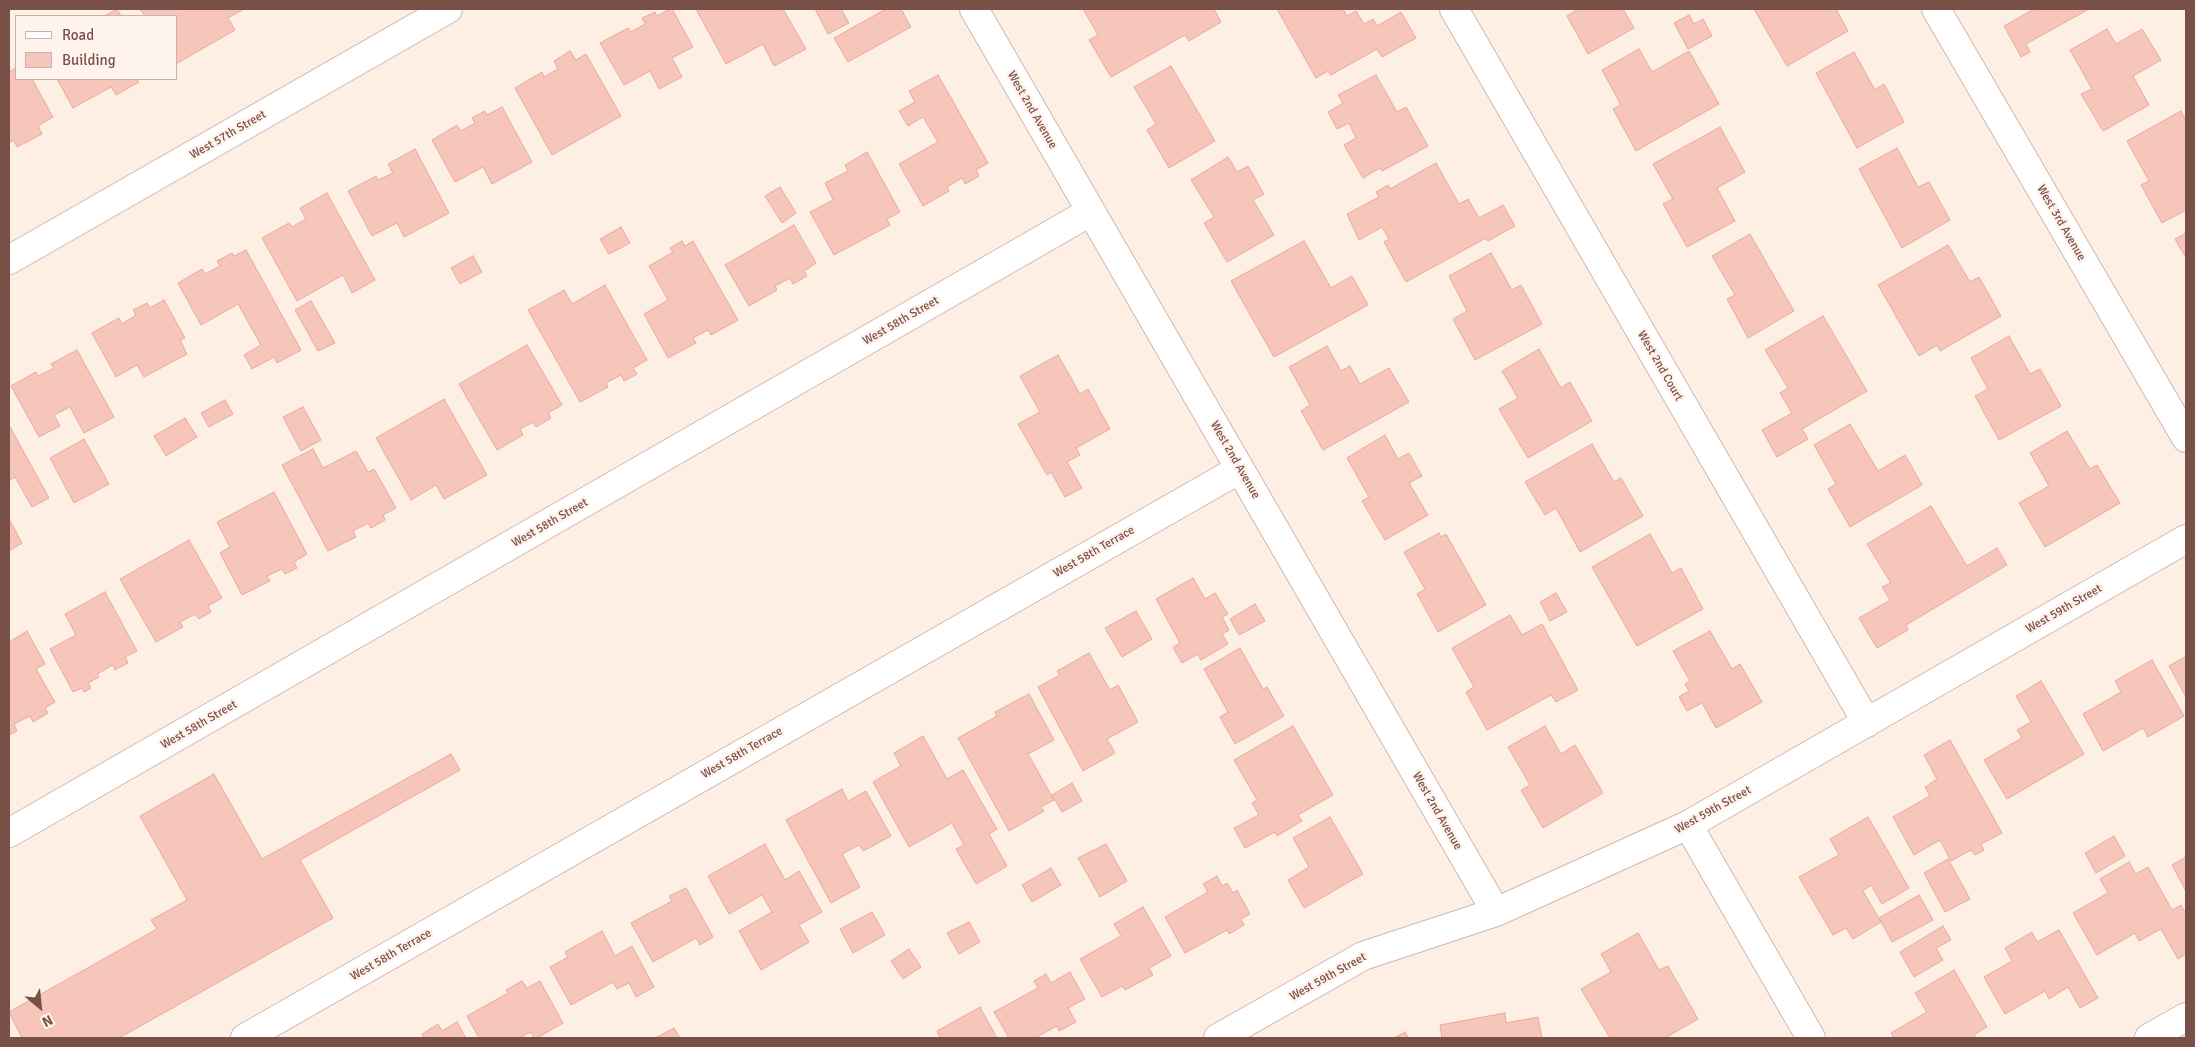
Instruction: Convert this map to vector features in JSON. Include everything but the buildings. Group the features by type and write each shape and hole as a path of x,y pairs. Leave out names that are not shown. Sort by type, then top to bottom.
{"street":[{"name":"West 57th Street","path":"9,260 448,9"},
{"name":"West 2nd Avenue","path":"974,9 1496,912"},
{"name":"West 2nd Court","path":"1454,9 1867,723"},
{"name":"West 3rd Avenue","path":"1936,9 2186,438"},
{"name":"West 58th Street","path":"9,833 1090,212"},
{"name":"West 58th Terrace","path":"245,1038 1240,469"},
{"name":"West 59th Street","path":"1218,1038 1363,956 1496,912 1688,825 2186,539"},
{"path":"1688,825 1811,1038"},
{"path":"2149,1038 2186,1017"}]}
